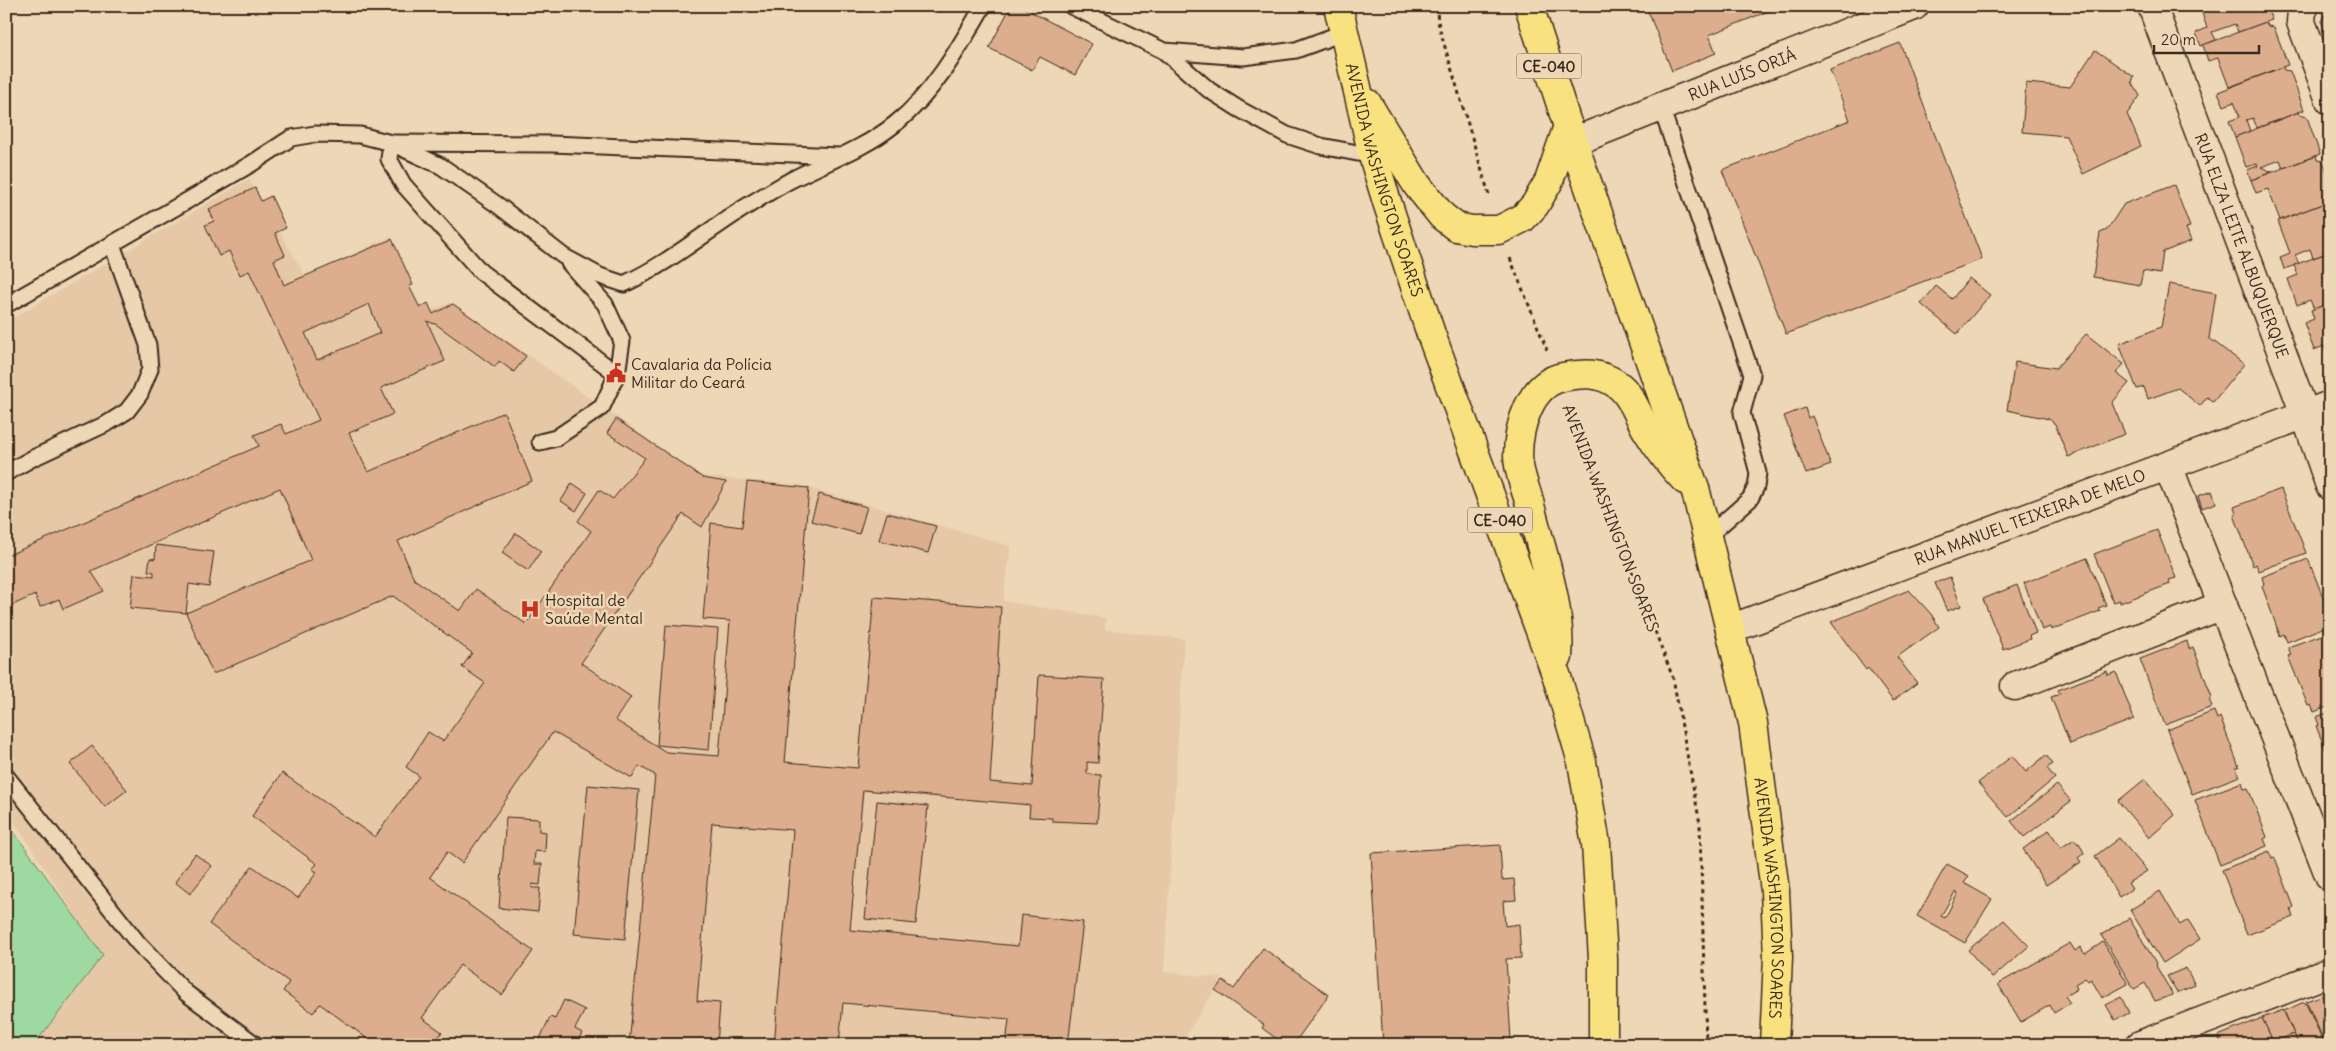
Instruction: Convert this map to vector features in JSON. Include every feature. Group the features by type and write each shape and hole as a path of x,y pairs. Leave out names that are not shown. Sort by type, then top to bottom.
{"highway":[{"name":"AVENIDA WASHINGTON SOARES","path":"1338,6 1373,156 1387,202 1431,334 1557,677 1582,762 1596,844 1603,959 1603,1045"},
{"name":"AVENIDA WASHINGTON SOARES","path":"1529,6 1570,134 1696,492 1753,723 1765,797 1775,891 1778,956 1774,1045"},
{"path":"1358,90 1384,128 1417,185 1442,216 1456,227 1499,230 1523,218 1535,205 1549,180 1570,134"},
{"path":"1557,677 1559,639 1556,611 1518,458 1520,432 1530,403 1542,388 1558,378 1593,373 1619,385 1633,404 1664,455 1696,492"}],"street":[{"name":"RUA LUÍS ORIÁ","path":"1570,134 1660,107 1914,6"},
{"name":"RUA ELZA LEITE ALBUQUERQUE","path":"2152,6 2318,410 2330,486"},
{"path":"2305,6 2302,10 2301,22 2330,100"},
{"name":"RUA MANUEL TEIXEIRA DE MELO","path":"1730,629 2318,410"},
{"path":"2168,466 2330,877"},
{"path":"2015,686 2223,605"},
{"path":"2140,1045 2330,972"}],"lane":[{"path":"562,256 600,276 624,284 648,273 783,184 843,156 894,125 915,106 948,64 983,6"},
{"path":"1071,6 1164,51 1209,90 1287,135 1321,146 1373,156"},
{"path":"1164,51 1243,57 1296,50 1345,32"},
{"path":"1660,107 1752,375 1742,413 1758,473 1756,487 1750,499 1708,536"},
{"path":"6,305 291,138 315,134 360,135 391,143 441,166 499,206 562,256 605,304 622,341 617,374 602,407 556,438 540,442"},
{"path":"391,143 552,144 843,156"},
{"path":"391,143 389,159 404,184 481,272 617,374"},
{"path":"6,473 33,458 108,423 127,411 140,394 150,369 148,344 112,244"},
{"path":"6,776 138,943 186,993 256,1045"}],"path":[{"name":"AVENIDA WASHINGTON SOARES","path":"1436,6 1439,27 1499,230 1673,678 1700,824 1706,1045"}],"shaded area":[{"name":"Hospital de Saúde Mental","path":"249,179 306,277 389,237 422,314 452,302 701,476 799,485 1011,546 1003,601 1106,618 1105,629 1184,639 1164,972 1222,978 1180,1045 34,1045 102,955 6,810 6,322"}],"green space":[{"path":"6,821 103,955 34,1045 6,1045"}],"building":[{"path":"1011,6 1020,6 1092,44 1075,75 1040,57 1032,70 989,48"},
{"path":"1646,6 1775,6 1776,8 1709,35 1716,53 1672,71"},
{"path":"2266,6 2272,20 2238,32 2235,24 2212,32 2216,40 2201,46 2196,33 2207,28 2200,7"},
{"path":"2330,7 2330,43 2321,21"},
{"path":"2266,22 2268,26 2274,27 2288,65 2229,87 2218,58 2208,61 2203,45"},
{"path":"1900,43 1982,259 1786,334 1722,170 1850,120 1830,70"},
{"path":"2095,50 2134,77 2132,82 2140,96 2127,114 2141,146 2083,174 2066,136 2022,132 2026,83 2070,87"},
{"path":"2283,67 2284,70 2290,71 2304,110 2257,128 2253,118 2246,120 2250,131 2235,137 2229,121 2240,117 2234,102 2224,106 2218,92"},
{"path":"2299,112 2300,115 2307,117 2320,154 2283,168 2280,160 2261,167 2272,172 2251,180 2247,170 2258,166 2257,164 2246,167 2235,137"},
{"path":"2316,156 2317,160 2323,161 2330,180 2330,201 2280,220 2268,189 2256,193 2251,180"},
{"path":"2174,185 2190,227 2186,228 2191,241 2163,252 2160,274 2143,271 2140,285 2093,277 2100,233 2107,230 2124,204"},
{"path":"255,188 261,201 271,196 286,228 275,233 285,255 274,260 284,285 392,239 413,285 409,286 420,308 428,303 433,314 453,304 526,356 514,372 499,361 495,367 437,325 427,321 445,361 381,388 393,414 349,433 368,472 504,412 532,481 398,541 414,579 460,611 476,589 526,624 591,531 578,521 599,490 613,499 645,458 607,433 616,419 703,478 726,482 702,527 683,514 581,663 631,697 615,720 666,752 719,756 730,621 703,619 711,523 742,527 747,482 809,488 785,762 858,768 874,597 1001,607 990,782 1032,786 1039,675 1104,679 1098,763 1087,762 1087,774 1101,775 1097,823 1052,821 1052,818 1029,817 1030,805 863,790 850,930 1018,946 1021,915 1083,922 1068,1045 1006,1045 1009,1019 843,1003 839,1045 774,1045 793,830 712,823 697,1001 720,1003 717,1045 629,1045 655,775 639,766 632,778 553,732 462,863 447,852 430,877 533,951 502,995 460,965 422,1018 442,1032 433,1045 376,1045 320,1004 313,1013 283,991 289,982 209,924 252,866 298,898 317,872 312,869 317,864 252,816 282,773 375,837 419,776 406,767 428,732 443,741 485,683 462,667 472,653 393,596 213,674 186,613 311,560 280,488 91,571 104,591 63,609 59,599 40,607 35,595 6,608 6,556 259,446 254,435 281,424 286,434 319,420 249,271 240,275 229,251 219,256 205,225 214,221 209,209","holes":["369,304 380,333 317,360 305,333"]},
{"path":"2330,201 2330,252 2313,258 2310,249 2295,255 2299,264 2284,269 2280,257 2290,253 2278,221"},
{"path":"2330,252 2330,303 2314,309 2310,300 2297,305 2288,279 2298,275 2294,265"},
{"path":"1969,278 1990,295 1957,334 1921,304 1936,286 1952,299"},
{"path":"2169,284 2216,293 2209,338 2244,364 2213,402 2207,397 2200,406 2178,388 2148,399 2144,387 2137,389 2119,344 2161,327"},
{"path":"2330,303 2330,356 2328,357 2324,346 2314,350 2304,323 2314,319 2311,310"},
{"path":"2086,334 2124,364 2116,373 2129,383 2112,403 2125,434 2068,457 2055,424 2049,419 2007,410 2015,362 2056,368"},
{"path":"1805,408 1808,418 1812,416 1831,465 1806,474 1784,416"},
{"path":"572,483 587,493 576,511 561,501"},
{"path":"2281,489 2306,553 2259,571 2256,564 2253,566 2234,515 2236,514 2234,507"},
{"path":"2212,491 2216,503 2202,508 2198,496"},
{"path":"819,494 867,507 859,534 811,521"},
{"path":"887,513 936,526 928,553 879,540"},
{"path":"2157,530 2176,578 2169,580 2170,584 2120,603 2120,600 2113,602 2094,554"},
{"path":"516,533 541,551 528,571 502,553"},
{"path":"156,545 214,552 209,587 189,584 186,613 130,608 134,574 154,576 154,572 148,571 150,558 155,559"},
{"path":"2087,558 2106,605 2098,608 2100,611 2051,630 2050,627 2042,630 2024,583"},
{"path":"2308,559 2330,615 2330,625 2287,642 2284,634 2280,636 2262,586 2264,584 2262,577"},
{"path":"1950,577 1961,606 1947,611 1935,583"},
{"path":"2017,585 2036,633 2029,636 2030,639 2003,649 1983,599"},
{"path":"1909,590 1931,614 1939,627 1897,657 1917,683 1893,701 1868,668 1866,670 1831,622"},
{"path":"666,625 718,629 709,750 657,745"},
{"path":"2330,632 2330,706 2314,712 2311,705 2308,706 2288,656 2291,655 2288,647"},
{"path":"2187,641 2189,649 2193,647 2212,697 2209,699 2212,707 2165,725 2140,659"},
{"path":"2107,671 2108,675 2116,672 2134,719 2070,744 2051,697 2060,694 2058,690"},
{"path":"2214,711 2217,719 2220,717 2239,767 2236,768 2240,776 2192,794 2167,730"},
{"path":"2330,712 2330,761 2316,726 2319,725 2316,717"},
{"path":"92,746 127,790 105,807 70,764"},
{"path":"2046,755 2053,764 2047,768 2055,778 2008,817 1978,783 2012,756 2026,772"},
{"path":"2145,779 2175,815 2149,838 2118,801"},
{"path":"2242,782 2244,789 2248,788 2267,837 2264,839 2267,846 2220,865 2195,800"},
{"path":"588,785 639,790 625,939 574,934"},
{"path":"2057,785 2071,801 2024,837 2011,821"},
{"path":"877,801 928,806 916,924 865,919"},
{"path":"506,817 539,819 539,831 546,832 545,852 535,851 534,864 542,864 540,885 532,884 532,888 540,888 538,912 499,908"},
{"path":"2049,830 2061,848 2074,839 2079,843 2084,853 2078,858 2081,862 2046,885 2023,849"},
{"path":"2119,838 2147,871 2128,883 2132,889 2119,897 2095,856"},
{"path":"1500,845 1502,880 1514,879 1516,900 1503,901 1505,926 1519,924 1521,958 1506,959 1511,1040 1466,1042 1466,1045 1383,1045 1371,853"},
{"path":"2269,851 2272,859 2275,858 2294,907 2291,909 2294,917 2247,935 2222,870"},
{"path":"195,854 212,866 190,894 175,882"},
{"path":"1947,864 1969,876 1964,883 1992,899 1965,943 1917,916","holes":["1955,892 1958,893 1945,918 1941,916"]},
{"path":"2160,891 2180,925 2188,920 2200,939 2163,963 2130,910"},
{"path":"2129,918 2173,995 2155,1001 2145,983 2134,989 2101,935"},
{"path":"2004,920 2029,946 1992,978 1968,950"},
{"path":"2103,942 2128,984 2102,998 2091,979 2088,981 2085,978 2075,984 2077,989 2065,996 2070,1003 2054,1013 2050,1005 2021,1022 1998,984 2070,943 2075,951 2080,947 2085,954"},
{"path":"1263,948 1329,995 1293,1045 1285,1045 1262,1028 1264,1025 1215,990 1223,981 1234,989"},
{"path":"2186,968 2195,985 2177,993 2167,976"},
{"path":"2330,993 2330,1045 2326,1045 2306,1001"},
{"path":"2121,997 2129,1013 2115,1020 2106,1005"},
{"path":"564,1000 585,1010 575,1029 582,1033 576,1045 537,1045 550,1017 555,1019"},
{"path":"2304,1002 2325,1045 2299,1045 2284,1011"},
{"path":"2283,1010 2294,1034 2273,1042 2262,1018"},
{"path":"2262,1018 2271,1037 2252,1045 2222,1045 2218,1036"},
{"path":"2294,1034 2299,1045 2275,1045 2273,1042"},
{"path":"2271,1037 2275,1045 2252,1045"}],"place":[{"name":"Cavalaria da Polícia Militar do Ceará","path":"616,373"},
{"name":"Hospital de Saúde Mental","path":"530,609"}]}
